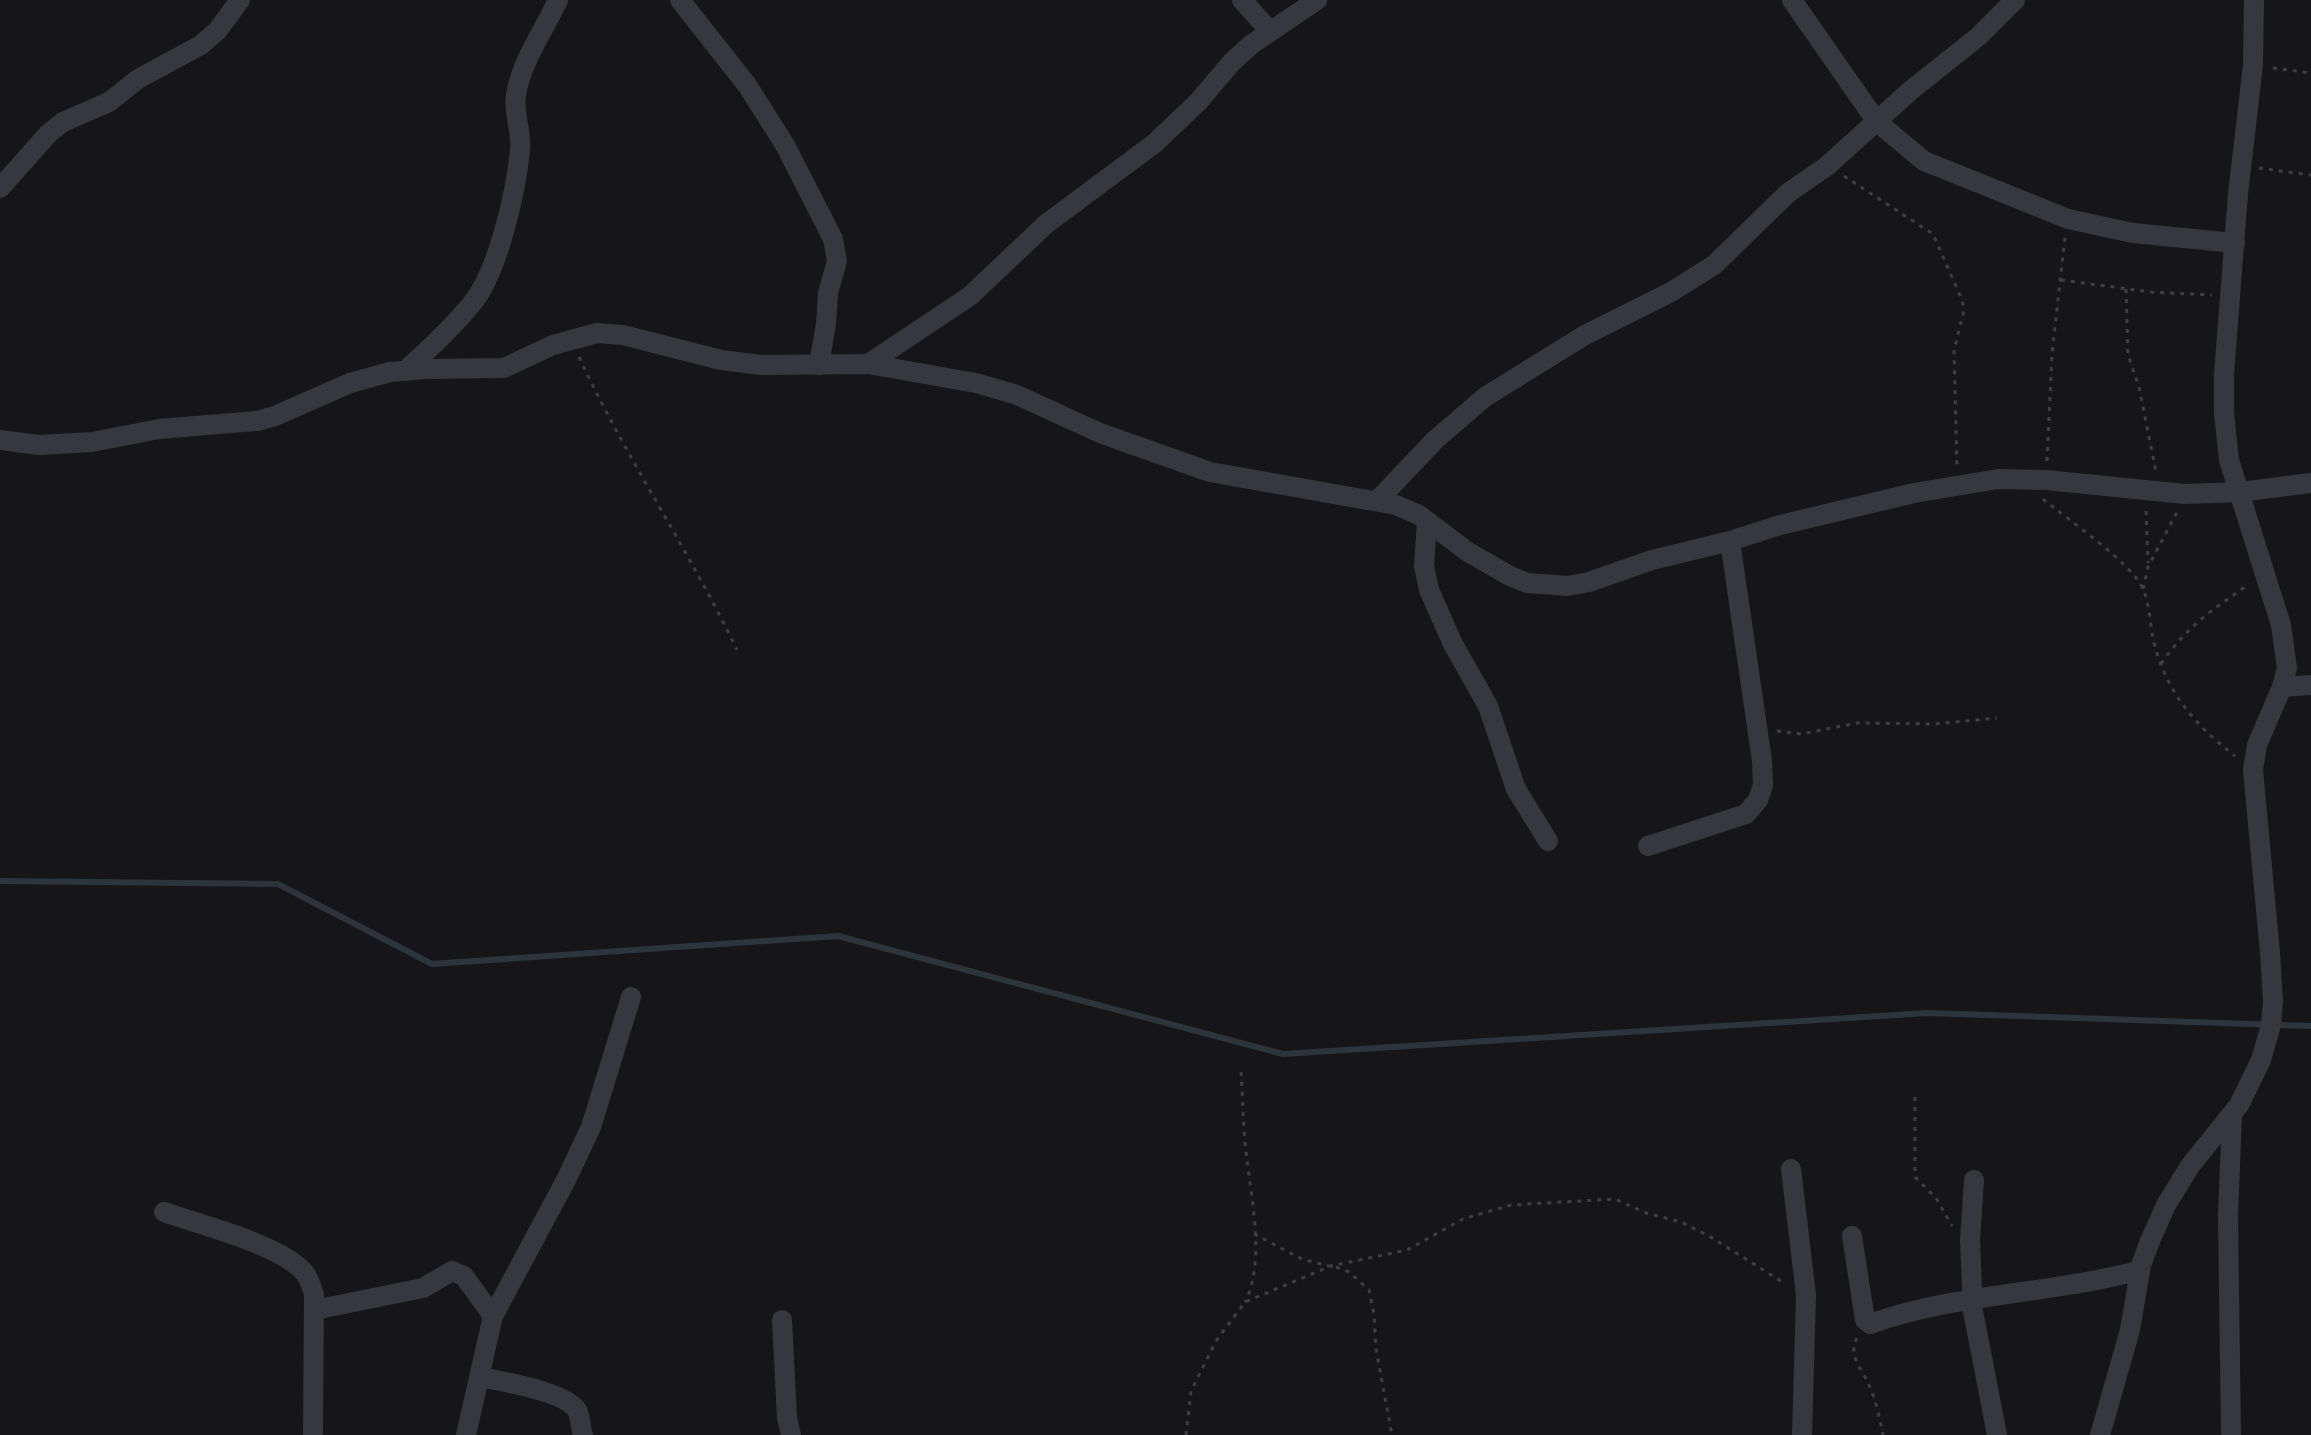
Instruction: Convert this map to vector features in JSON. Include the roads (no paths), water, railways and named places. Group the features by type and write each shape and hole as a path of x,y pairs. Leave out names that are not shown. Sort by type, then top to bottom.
{"street":[{"path":"0,188 49,133 63,122 109,102 138,79 201,45 218,30 240,0"},
{"path":"405,371 475,299 487,275 517,176 520,145 515,97 519,81 558,0"},
{"path":"680,0 747,85 785,145 833,239 837,261 828,293 819,365"},
{"path":"1242,0 1269,30"},
{"path":"868,364 970,296 1046,224 1155,143 1198,102 1232,62 1269,30 1317,0"},
{"path":"1792,0 1877,122 1924,161 2068,219 2133,233 2235,243"},
{"path":"1378,500 1435,440 1485,397 1585,335 1671,292 1714,265 1788,193 1827,166 1910,91 1979,36 2015,0"},
{"path":"2100,1435 2130,1330 2140,1271 2150,1241 2183,1176 2232,1115 2246,1092 2261,1060 2271,1025 2273,1001 2253,770 2257,745 2287,668 2281,625 2227,451 2224,413 2230,294 2253,65 2254,0"},
{"path":"0,440 39,445 92,442 159,429 257,421 350,383 405,371 504,368 571,339 597,333 623,335 721,360 761,365 868,364 976,383 1017,395 1100,433 1210,472 1378,500 1411,510 1468,552 1510,576 1546,586 1589,582 1652,560 1780,525 1914,493 1998,479 2046,480 2185,494 2240,492 2311,483"},
{"path":"1427,521 1424,566 1429,590 1453,644 1488,706 1516,789 1548,841"},
{"path":"1648,846 1746,814 1758,800 1763,785 1758,728 1730,541"},
{"path":"2282,687 2311,685"},
{"path":"466,1435 493,1316 591,1127 631,997"},
{"path":"2231,1435 2228,1178 2232,1115"},
{"path":"1791,1169 1806,1300 1802,1435"},
{"path":"1974,1180 1970,1253 1972,1298 1997,1435"},
{"path":"164,1212 292,1261 306,1274 314,1294 313,1435"},
{"path":"1852,1236 1865,1320 1870,1324 1905,1312 1972,1298 2075,1284 2140,1271"},
{"path":"314,1310 423,1288 452,1271 464,1276 493,1316"},
{"path":"782,1320 787,1418 791,1435"},
{"path":"481,1377 543,1392 565,1401 575,1407 579,1414 583,1435"}],"waterway":[{"path":"0,881 278,884 432,964 838,936 1283,1054 1927,1013 2311,1026"}]}
